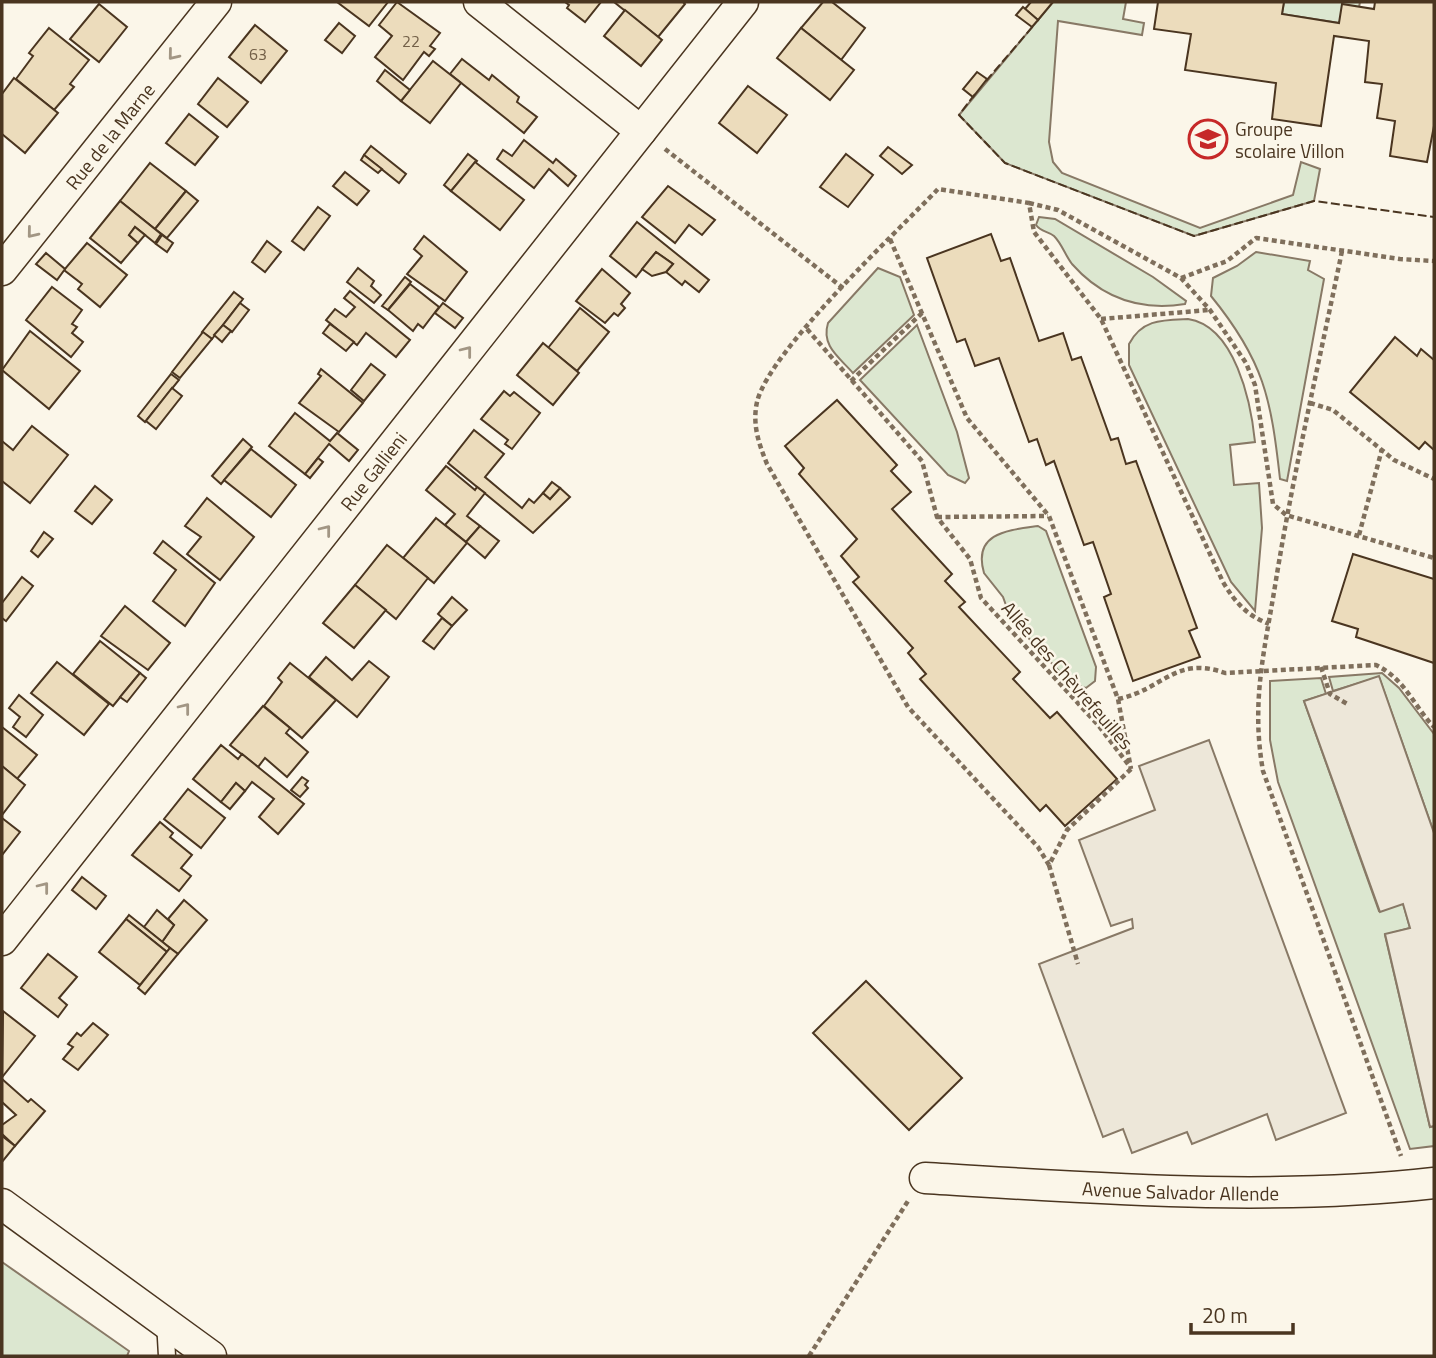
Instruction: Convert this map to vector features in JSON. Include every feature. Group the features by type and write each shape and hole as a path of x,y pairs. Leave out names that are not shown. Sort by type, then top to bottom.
{"street":[{"name":"Rue de la Marne","path":"2,270 216,2"},
{"path":"479,2 642,131"},
{"name":"Rue Gallieni","path":"2,940 743,2"},
{"name":"Avenue Salvador Allende","path":"925,1178 1159,1192 1355,1190 1423,1185"},
{"path":"2,1204 211,1356"}],"lane":[{"path":"165,1321 167,1356"}],"path":[{"path":"642,131 843,288"},
{"path":"1078,964 1049,865 1038,847 908,707 767,464 757,438 757,402 775,365 843,288 937,189 1030,203 1058,210 1181,278 1210,310 1246,362 1255,385 1273,504 1286,515 1434,558"},
{"path":"1030,203 1034,232 1101,319 1223,582 1235,601 1252,617 1269,624"},
{"path":"1181,278 1227,261 1256,238 1434,261"},
{"name":"Allée des Chèvrefeuilles","path":"890,239 967,418 1049,516 1118,699 1131,769"},
{"path":"1342,251 1286,515 1256,699 1257,735 1263,771 1423,1185"},
{"path":"1101,319 1210,310"},
{"path":"851,381 922,313"},
{"name":"Allée des Chèvrefeuilles","path":"807,329 922,461 937,517 970,559 981,598 1098,725 1131,769"},
{"path":"1310,403 1333,410 1394,460 1434,479"},
{"path":"1359,535 1382,449"},
{"path":"937,517 1049,516"},
{"path":"1118,699 1130,697 1190,666 1207,666 1225,673 1376,665 1390,672 1404,685 1434,727"},
{"path":"1321,667 1331,694 1349,705"},
{"path":"1049,865 1067,830 1131,769"},
{"path":"809,1356 912,1194 925,1178"}],"green space":[{"path":"1053,2 1126,2 1123,19 1144,23 1142,35 1058,21 1049,142 1053,162 1062,173 1200,228 1293,195 1301,162 1320,169 1314,201 1194,236 1005,163 959,115"},
{"path":"1284,2 1360,2 1359,7 1339,23 1282,14"},
{"path":"1039,217 1055,219 1153,277 1186,301 1185,304 1169,306 1138,303 1096,286 1072,264 1054,236 1036,225"},
{"path":"1256,252 1310,261 1308,270 1324,279 1287,481 1280,479 1273,425 1254,361 1229,319 1211,296 1213,278 1237,266"},
{"path":"878,268 900,277 914,315 853,373 829,345 826,331 828,323"},
{"path":"1188,319 1204,325 1218,336 1229,350 1238,368 1249,407 1255,442 1230,445 1234,485 1259,483 1262,528 1255,611 1231,582 1129,365 1129,344 1140,330 1154,322"},
{"path":"917,325 957,432 969,478 965,483 948,475 860,380"},
{"path":"1038,526 1046,531 1096,667 1095,681 1086,688 1071,684 1011,619 1003,597 984,573 983,549 988,541 1005,532"},
{"path":"1382,673 1399,688 1434,734 1434,833 1379,677 1333,691 1329,677"},
{"path":"1321,678 1326,694 1304,701 1379,911 1403,903 1410,928 1385,935 1430,1127 1434,1126 1434,1146 1410,1149 1278,782 1270,740 1270,681"},
{"path":"2,1262 129,1351 127,1356 2,1356"}],"shaded area":[{"path":"1379,676 1434,833 1434,1126 1430,1127 1385,934 1410,928 1403,904 1380,912 1304,701"},
{"path":"1209,740 1346,1113 1276,1140 1267,1114 1192,1144 1187,1132 1132,1153 1123,1129 1103,1137 1039,964 1133,928 1132,919 1111,926 1079,840 1155,810 1139,766"}],"building":[{"path":"337,2 388,2 369,26"},
{"path":"397,2 440,33 430,46 435,49 429,56 424,52 403,80 375,57 392,36 379,25"},
{"path":"565,2 601,2 585,22 567,8 569,5"},
{"path":"614,2 683,2 685,4 658,37"},
{"path":"823,2 832,2 865,28 841,60 801,28"},
{"path":"1031,2 1053,2 1038,20 1025,9"},
{"path":"1158,2 1284,2 1282,14 1339,23 1342,4 1374,9 1375,2 1434,2 1434,126 1427,162 1390,156 1395,121 1377,118 1382,84 1365,82 1369,41 1334,36 1321,126 1272,119 1276,83 1185,70 1191,34 1154,29"},
{"path":"99,4 127,27 99,62 70,39"},
{"path":"1023,7 1038,20 1032,27 1016,15"},
{"path":"625,10 662,40 641,66 604,36"},
{"path":"339,23 355,36 342,53 325,40"},
{"path":"255,25 287,51 261,83 229,57"},
{"path":"49,28 89,60 70,84 74,87 54,110 16,79 33,56 29,53"},
{"path":"801,28 854,70 830,100 777,58"},
{"path":"462,59 489,80 492,75 519,97 517,102 537,117 524,133 450,74"},
{"path":"433,61 461,83 430,123 401,101"},
{"path":"385,70 410,90 401,101 377,81"},
{"path":"977,72 987,79 973,97 963,89"},
{"path":"14,78 58,113 25,153 2,134 2,94"},
{"path":"218,78 248,102 227,127 198,104"},
{"path":"748,86 787,115 757,153 719,123"},
{"path":"189,114 218,137 195,165 166,143"},
{"path":"524,140 553,163 556,159 576,176 568,186 549,169 534,188 497,159 503,150 512,156"},
{"path":"371,146 406,174 399,183 364,155"},
{"path":"888,147 912,165 902,174 880,156"},
{"path":"468,154 477,161 451,191 444,185"},
{"path":"846,154 873,175 848,207 820,187"},
{"path":"364,155 382,169 378,173 361,160"},
{"path":"475,162 524,200 500,230 451,191"},
{"path":"150,163 186,191 155,229 120,201"},
{"path":"345,172 369,191 357,205 333,186"},
{"path":"668,186 715,220 702,235 689,225 675,243 642,217"},
{"path":"186,191 198,201 167,238 155,229"},
{"path":"120,201 161,234 155,243 135,227 129,235 138,243 121,263 90,238"},
{"path":"318,207 330,216 304,250 292,241"},
{"path":"637,222 709,280 699,292 685,281 682,285 666,272 673,264 656,252 636,277 610,256"},
{"path":"135,227 145,235 138,243 129,235"},
{"path":"991,234 1001,261 1010,258 1039,341 1063,333 1072,360 1081,357 1111,440 1118,438 1126,464 1136,461 1197,628 1189,631 1200,657 1133,681 1104,597 1111,594 1093,542 1084,545 1054,461 1046,465 1037,439 1029,442 999,358 975,366 965,339 957,342 927,258"},
{"path":"162,235 173,243 167,252 156,244"},
{"path":"424,236 467,272 445,301 407,274 422,256 414,249"},
{"path":"267,241 281,252 265,272 252,262"},
{"path":"87,243 127,275 100,307 78,289 82,284 64,270"},
{"path":"656,252 673,264 666,272 652,276 642,269"},
{"path":"46,253 65,269 57,280 36,264"},
{"path":"358,268 374,281 371,286 381,295 374,303 347,282"},
{"path":"602,269 630,293 621,304 625,308 618,316 614,313 605,323 576,301"},
{"path":"405,277 411,282 388,310 382,306"},
{"path":"410,284 439,307 423,328 418,324 413,331 388,310"},
{"path":"52,287 82,310 72,324 77,327 72,333 83,342 71,357 26,320"},
{"path":"350,291 410,340 396,357 366,333 357,345 326,320 335,309 346,317 355,307 344,298"},
{"path":"234,292 243,299 212,339 202,332"},
{"path":"240,303 249,310 232,332 223,325"},
{"path":"443,303 463,318 455,328 435,313"},
{"path":"580,308 609,332 577,371 548,348"},
{"path":"330,324 354,342 346,351 323,333"},
{"path":"223,325 231,331 222,342 214,335"},
{"path":"30,331 80,371 49,409 2,370"},
{"path":"203,332 212,339 180,378 172,372"},
{"path":"1395,337 1417,356 1421,349 1434,360 1434,450 1425,442 1419,449 1350,392"},
{"path":"543,343 579,373 553,405 517,375"},
{"path":"371,364 385,375 364,401 351,390"},
{"path":"321,369 363,403 339,432 299,403 321,376 318,374"},
{"path":"171,374 179,380 145,422 138,416"},
{"path":"172,388 182,396 156,429 146,421"},
{"path":"504,391 510,396 514,392 540,413 512,449 505,444 508,440 481,419"},
{"path":"837,400 897,465 891,471 911,492 892,509 952,574 945,581 965,602 959,607 1020,672 1013,679 1050,718 1057,712 1117,779 1065,826 1046,805 1040,811 920,679 926,674 908,653 913,648 853,582 859,577 841,556 857,539 799,474 804,468 785,446"},
{"path":"295,413 330,441 337,433 358,450 349,461 329,444 305,474 269,446"},
{"path":"32,426 68,455 30,503 2,481 2,441 13,450"},
{"path":"474,430 504,454 485,477 522,508 529,499 534,503 543,493 550,499 560,488 570,497 533,533 448,463"},
{"path":"243,439 252,447 221,484 212,476"},
{"path":"251,449 296,485 271,517 224,480"},
{"path":"318,458 323,462 310,478 305,474"},
{"path":"446,466 475,490 477,487 485,493 467,516 480,526 466,542 445,525 455,514 426,490"},
{"path":"552,482 560,488 550,499 543,493"},
{"path":"95,486 112,500 92,524 75,511"},
{"path":"207,498 254,537 220,580 187,554 201,537 185,526"},
{"path":"436,518 467,543 434,583 403,558"},
{"path":"480,526 499,541 485,558 466,542"},
{"path":"44,532 53,539 38,557 31,551"},
{"path":"163,541 215,583 185,626 153,601 176,570 154,553"},
{"path":"387,545 428,578 396,619 355,585"},
{"path":"1353,554 1434,579 1434,663 1356,637 1358,629 1332,621"},
{"path":"22,577 33,586 6,621 2,618 2,603"},
{"path":"355,585 386,610 354,648 323,623"},
{"path":"452,597 467,610 452,626 438,614"},
{"path":"125,606 170,643 148,670 101,636"},
{"path":"442,618 452,626 434,649 423,641"},
{"path":"100,641 140,673 113,706 73,674"},
{"path":"326,657 352,680 369,661 389,677 357,717 309,677"},
{"path":"57,662 109,704 84,735 31,693"},
{"path":"290,663 336,700 302,738 264,706 282,682 278,678"},
{"path":"140,673 146,678 127,702 120,697"},
{"path":"19,695 43,715 26,737 13,727 20,717 9,708"},
{"path":"263,706 290,728 286,733 308,752 287,777 265,758 258,767 230,745"},
{"path":"2,727 37,755 17,779 2,766"},
{"path":"221,745 238,759 242,754 304,804 278,834 259,817 274,799 252,782 245,791 236,783 221,802 193,779"},
{"path":"2,766 25,785 2,815"},
{"path":"302,777 308,781 305,785 308,788 300,797 291,790"},
{"path":"236,783 245,791 230,809 221,802"},
{"path":"188,789 225,818 201,848 164,819"},
{"path":"2,818 20,832 2,855"},
{"path":"160,822 173,833 170,837 192,855 181,868 191,876 179,891 132,855"},
{"path":"82,877 106,896 96,909 72,890"},
{"path":"184,900 207,920 178,954 162,942 174,925 168,919"},
{"path":"157,910 174,925 162,942 144,927"},
{"path":"129,915 170,948 167,952 126,919"},
{"path":"126,919 167,952 140,985 99,952"},
{"path":"170,948 178,954 145,994 138,988"},
{"path":"48,954 77,977 59,998 67,1005 58,1017 21,988"},
{"path":"866,981 962,1078 909,1130 813,1033"},
{"path":"3,1011 35,1036 3,1076 2,1075"},
{"path":"93,1023 108,1035 78,1070 63,1059 73,1047 68,1044 77,1033 81,1036"},
{"path":"2,1079 28,1102 31,1099 45,1111 15,1146 2,1134 2,1125 16,1115 2,1102"},
{"path":"2,1136 15,1146 2,1162"}],"fence":[{"path":"986,81 1034,25"},
{"path":"975,94 959,115 1005,163 1194,236 1314,201 1434,217"}],"place":[{"name":"Groupe scolaire Villon","path":"1208,139"}]}
